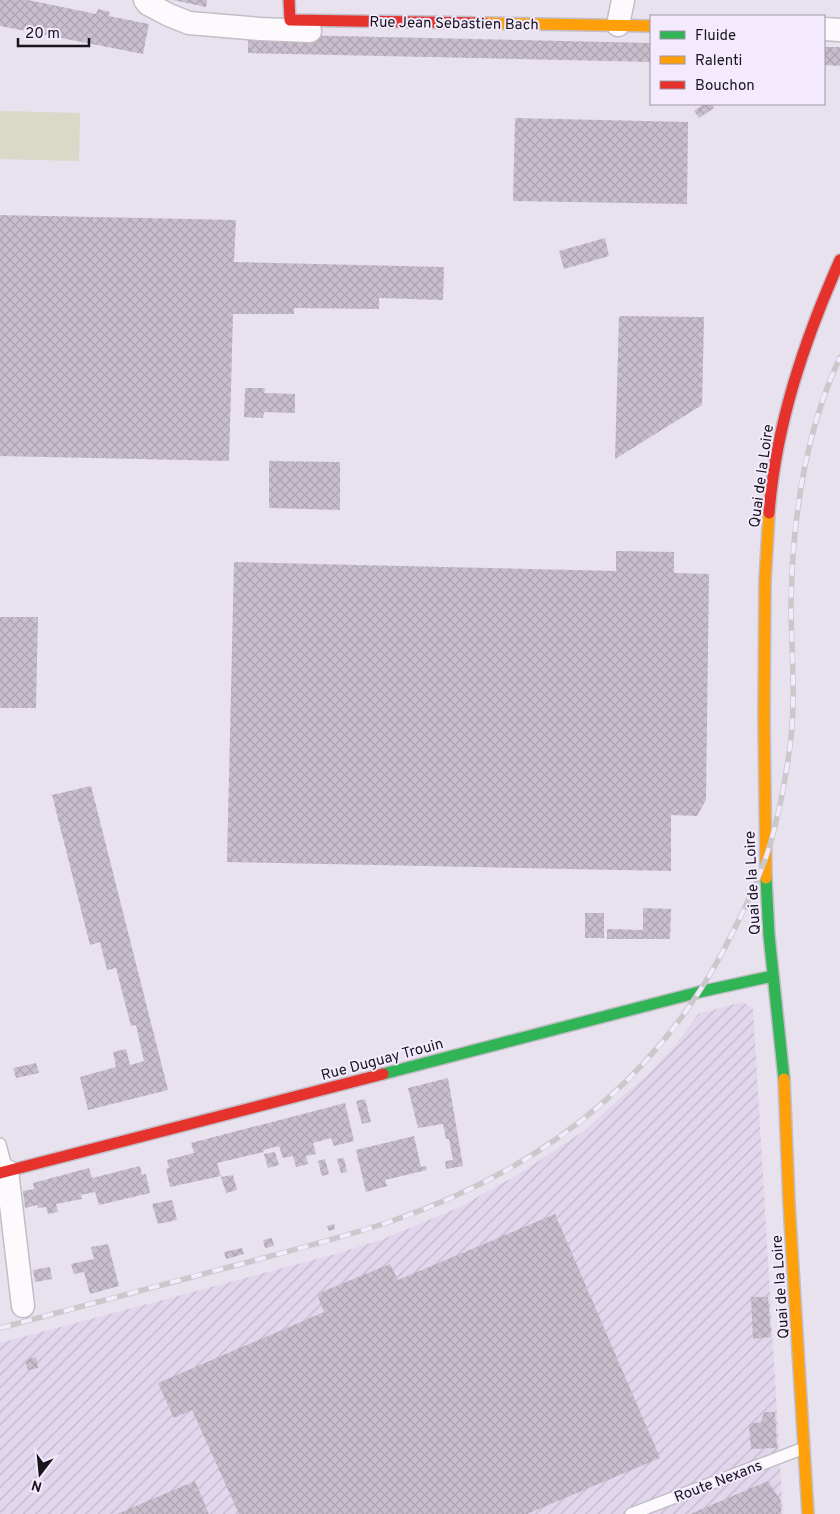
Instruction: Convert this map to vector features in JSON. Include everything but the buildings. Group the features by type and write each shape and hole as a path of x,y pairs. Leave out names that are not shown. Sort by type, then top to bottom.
{"street":[{"path":"145,0 148,4 169,15 189,23 310,32 312,20"},
{"name":"Rue Jean Sebastien Bach","path":"289,0 290,20 650,26"},
{"path":"618,25 623,0"},
{"path":"825,29 840,30"},
{"name":"Quai de la Loire","path":"808,1514 782,1055 773,976 766,858 764,780 765,591 774,464 794,377 824,295 840,260"},
{"name":"Rue Duguay Trouin","path":"4,1172 699,992 773,976"},
{"path":"4,1172 23,1306"}],"lane":[{"path":"0,1144 4,1172"},
{"name":"Route Nexans","path":"631,1514 804,1448"}],"shaded area":[{"path":"743,1002 753,1009 783,1514 0,1514 0,1343 332,1255 381,1240 460,1207 522,1172 581,1133 648,1074 678,1042 698,1014"}],"green space":[{"path":"0,111 80,113 79,161 0,159"}],"railway":[{"path":"0,1328 334,1239 389,1222 442,1202 492,1178 538,1151 582,1120 623,1085 659,1046 693,1002 722,953 755,884 773,836 784,785 792,724 791,606 797,510 802,479 817,417 840,357"}],"traffic: fast":[{"path":"766,878 769,935 784,1079"},
{"path":"383,1074 699,992 773,976"}],"traffic: slow":[{"path":"484,23 650,26"},
{"path":"766,878 765,580 769,513"},
{"path":"784,1079 789,1203 808,1514"}],"traffic: jam":[{"path":"289,0 290,20 484,23"},
{"path":"769,513 778,447 785,415 804,352 840,260"},
{"path":"0,1173 383,1074"}]}
